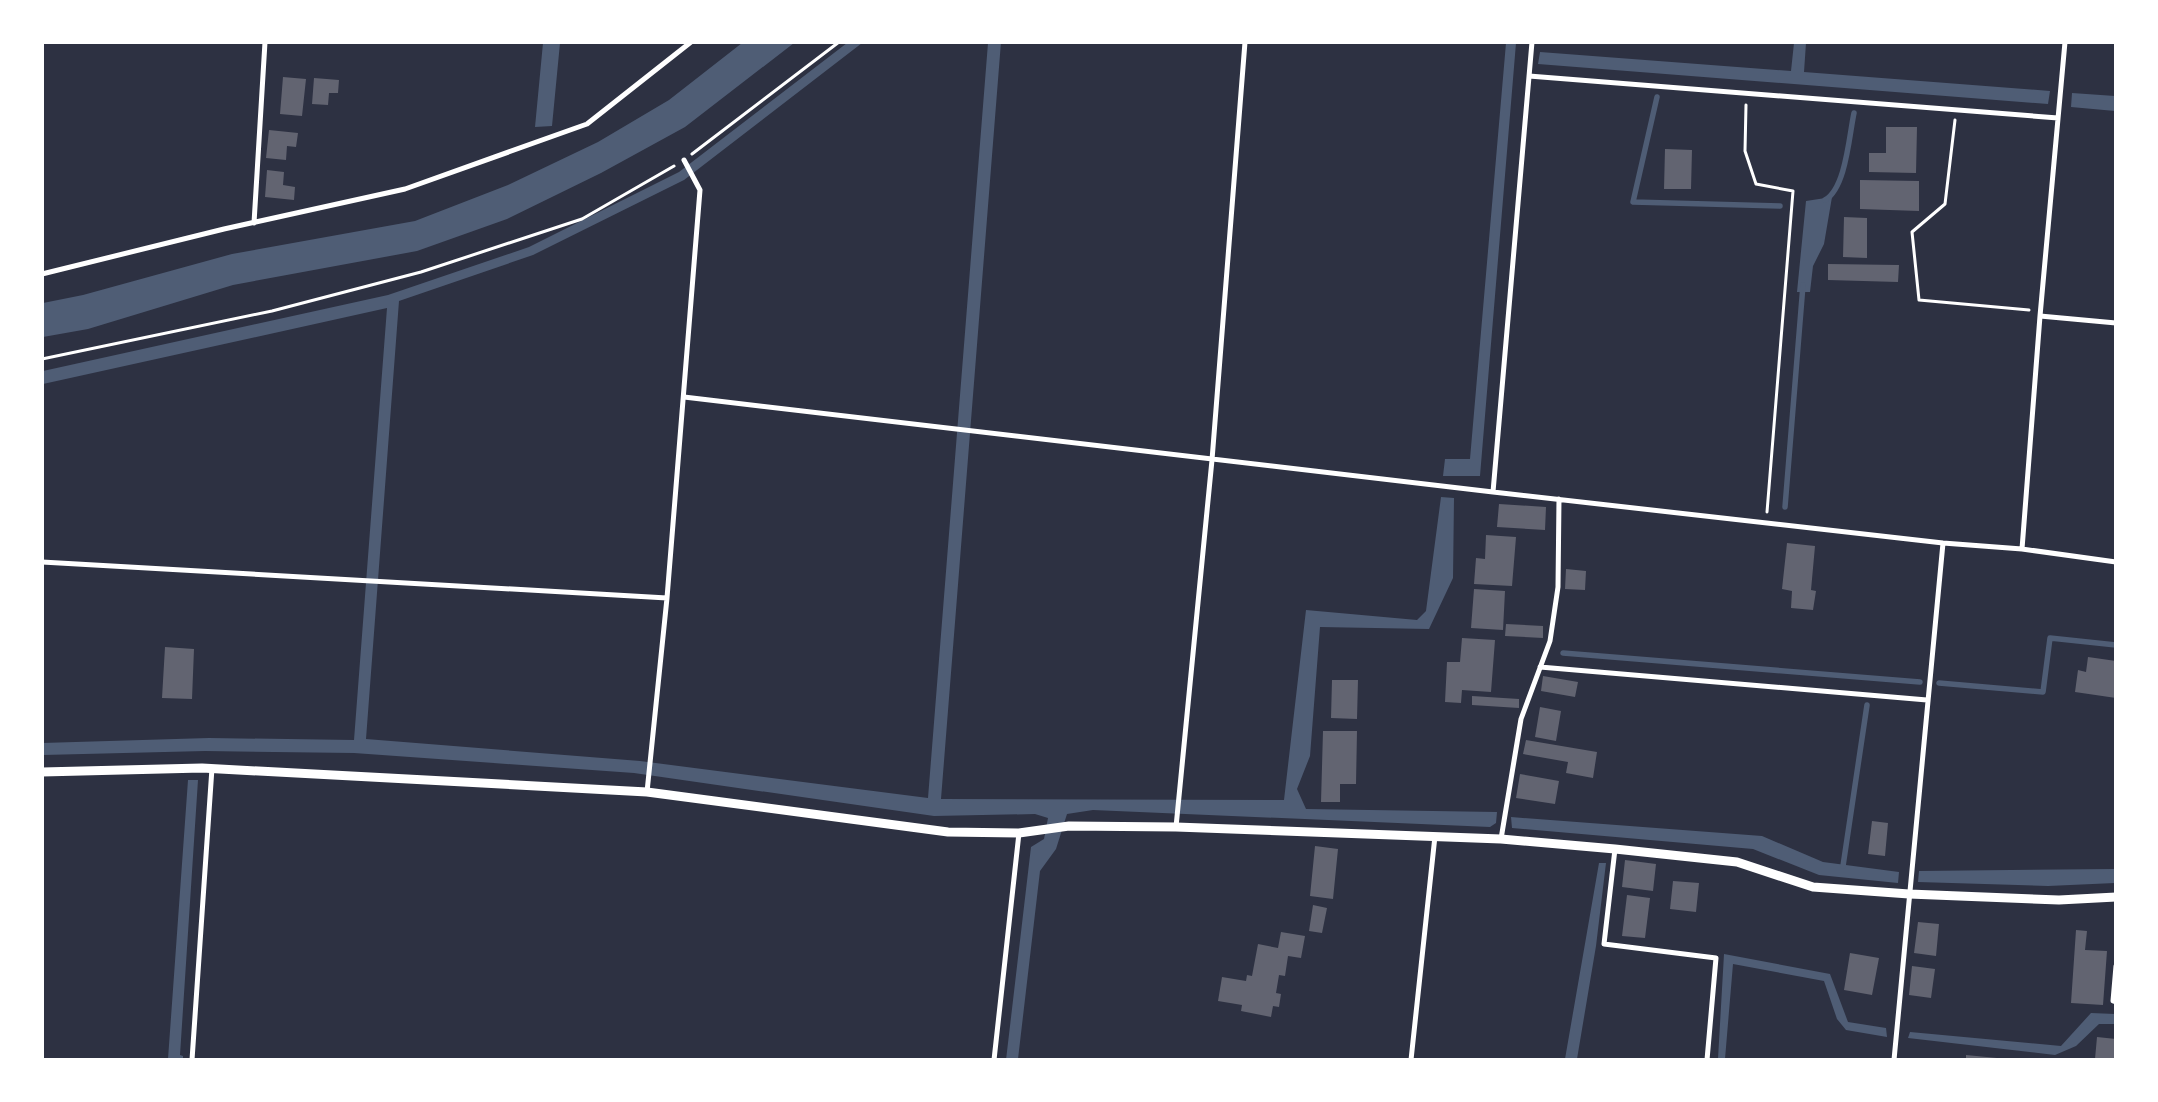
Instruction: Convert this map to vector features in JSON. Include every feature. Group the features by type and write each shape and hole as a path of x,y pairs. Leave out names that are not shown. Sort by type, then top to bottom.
{"street":[{"path":"254,222 265,42"},
{"path":"42,274 254,222 405,190 587,124 691,42"},
{"path":"1176,827 1212,460 1245,42"},
{"path":"1494,492 1532,42"},
{"path":"2022,548 2040,314 2065,42"},
{"path":"1529,76 2058,118"},
{"path":"647,792 667,598 700,190 684,160"},
{"path":"2040,314 2116,323"},
{"path":"684,397 952,427 1212,460 1943,543 2022,548 2116,562"},
{"path":"1501,839 1521,719 1550,641 1558,587 1559,499"},
{"path":"1894,1060 1943,543"},
{"path":"42,562 667,598"},
{"path":"1540,667 1927,700"},
{"path":"42,772 212,768 647,792 948,832 1019,833 1069,826 1176,827 1501,839 1737,862 1813,887 1910,894 2059,900 2116,896"},
{"path":"192,1060 212,768"},
{"path":"994,1060 1019,833"},
{"path":"1411,1060 1436,836"},
{"path":"1615,849 1604,944 1716,958 1707,1060"},
{"path":"2116,966 2113,1001 2116,1002"}],"path":[{"path":"42,359 272,311 421,272 582,219 684,160 839,42"},
{"path":"1746,93 1745,151 1756,184 1794,191 1766,523"},
{"path":"1956,110 1946,204 1912,232 1920,300 2040,314"}],"water":[{"path":"1001,42 941,799 1284,800 1306,610 1417,620 1426,611 1441,497 1454,498 1453,578 1429,629 1320,627 1310,756 1297,789 1306,809 1497,812 1496,823 1490,827 1093,810 1067,814 1056,849 1040,871 1018,1059 1006,1060 1031,847 1044,839 1048,818 1035,814 934,816 634,773 354,753 205,751 43,755 42,743 209,738 354,740 387,308 43,384 43,371 388,295 529,247 679,172 847,43 862,43 684,180 533,255 399,301 366,739 640,761 928,798 988,43"},
{"path":"543,43 560,43 552,126 535,127"},
{"path":"742,43 794,43 685,127 601,173 507,219 417,251 233,285 88,329 43,337 43,303 83,295 232,254 415,221 508,185 598,142 669,100"},
{"path":"1506,43 1516,43 1480,476 1443,476 1445,459 1470,459"},
{"path":"1794,43 1806,43 1804,72 2050,91 2048,104 1538,64 1540,52 1791,71"},
{"path":"2072,93 2115,96 2115,111 2071,107"},
{"path":"1832,197 1824,244 1813,266 1810,292 1797,292 1806,201"},
{"path":"188,780 198,780 180,1055 183,1056 183,1059 168,1059"},
{"path":"1511,817 1762,836 1823,862 1899,872 1898,883 1819,875 1753,849 1512,828"},
{"path":"1599,863 1606,863 1596,946 1577,1059 1565,1059"},
{"path":"2115,869 2115,883 2048,886 1918,882 1919,871"},
{"path":"1724,954 1830,974 1848,1022 1886,1028 1887,1037 1846,1030 1837,1019 1824,981 1733,964 1725,1059 1718,1059"},
{"path":"2091,1013 2115,1014 2115,1024 2099,1024 2076,1046 2055,1055 1908,1038 1910,1032 2061,1046"}],"building":[{"path":"283,77 306,79 302,116 280,114"},
{"path":"314,78 339,80 338,93 329,93 328,105 312,104"},
{"path":"1886,127 1917,127 1916,173 1869,172 1869,153 1886,153"},
{"path":"269,130 298,133 296,147 287,146 286,160 266,158"},
{"path":"1665,149 1692,150 1691,189 1664,189"},
{"path":"267,170 284,172 283,185 295,187 294,200 265,197"},
{"path":"1860,180 1919,181 1919,211 1860,209"},
{"path":"1844,217 1867,218 1867,258 1843,257"},
{"path":"1828,264 1899,265 1898,282 1828,280"},
{"path":"1499,504 1546,507 1545,530 1497,527"},
{"path":"1486,535 1516,537 1512,586 1474,584 1476,558 1485,559"},
{"path":"1787,543 1815,546 1811,590 1816,591 1813,610 1791,608 1792,591 1782,589"},
{"path":"1566,569 1586,571 1585,590 1565,589"},
{"path":"1474,589 1505,591 1503,630 1471,628"},
{"path":"1506,624 1543,626 1543,638 1505,636"},
{"path":"1462,638 1495,640 1491,692 1462,690 1461,703 1445,702 1447,662 1460,662"},
{"path":"165,647 194,649 192,699 162,698"},
{"path":"2088,657 2116,661 2116,698 2075,692 2078,670 2086,672"},
{"path":"1543,676 1578,682 1575,697 1541,691"},
{"path":"1332,680 1358,680 1357,719 1331,718"},
{"path":"1472,696 1519,699 1519,708 1472,705"},
{"path":"1540,707 1561,711 1556,741 1535,737"},
{"path":"1323,731 1357,731 1356,784 1340,784 1340,802 1321,802"},
{"path":"1526,740 1597,752 1593,778 1566,773 1568,762 1523,754"},
{"path":"1520,774 1559,781 1555,804 1516,798"},
{"path":"1872,821 1888,823 1885,856 1868,854"},
{"path":"1315,846 1338,849 1333,899 1310,896"},
{"path":"1625,860 1656,864 1653,891 1622,887"},
{"path":"1673,881 1699,883 1696,912 1670,909"},
{"path":"1627,895 1650,898 1645,938 1622,936"},
{"path":"1313,905 1327,908 1322,933 1309,931"},
{"path":"1918,922 1939,924 1936,956 1914,953"},
{"path":"2076,930 2087,931 2085,950 2107,951 2103,1005 2071,1003"},
{"path":"1281,932 1305,936 1301,958 1288,956 1285,976 1279,975 1276,993 1281,994 1279,1007 1273,1006 1271,1017 1241,1011 1242,1005 1218,1001 1222,977 1246,981 1247,975 1252,976 1258,944 1278,948"},
{"path":"1850,953 1879,958 1872,995 1844,990"},
{"path":"1912,966 1935,969 1931,998 1909,995"},
{"path":"2097,1037 2116,1039 2116,1060 2095,1059"},
{"path":"1966,1055 1997,1058 1997,1060 1966,1060"}],"waterway":[{"path":"1657,97 1633,202 1780,206"},
{"path":"1825,200 1838,185 1846,161 1854,113"},
{"path":"1785,507 1803,285"},
{"path":"1939,683 2043,692 2050,638 2116,645"},
{"path":"1563,653 1920,682"},
{"path":"1843,866 1867,705"}]}
